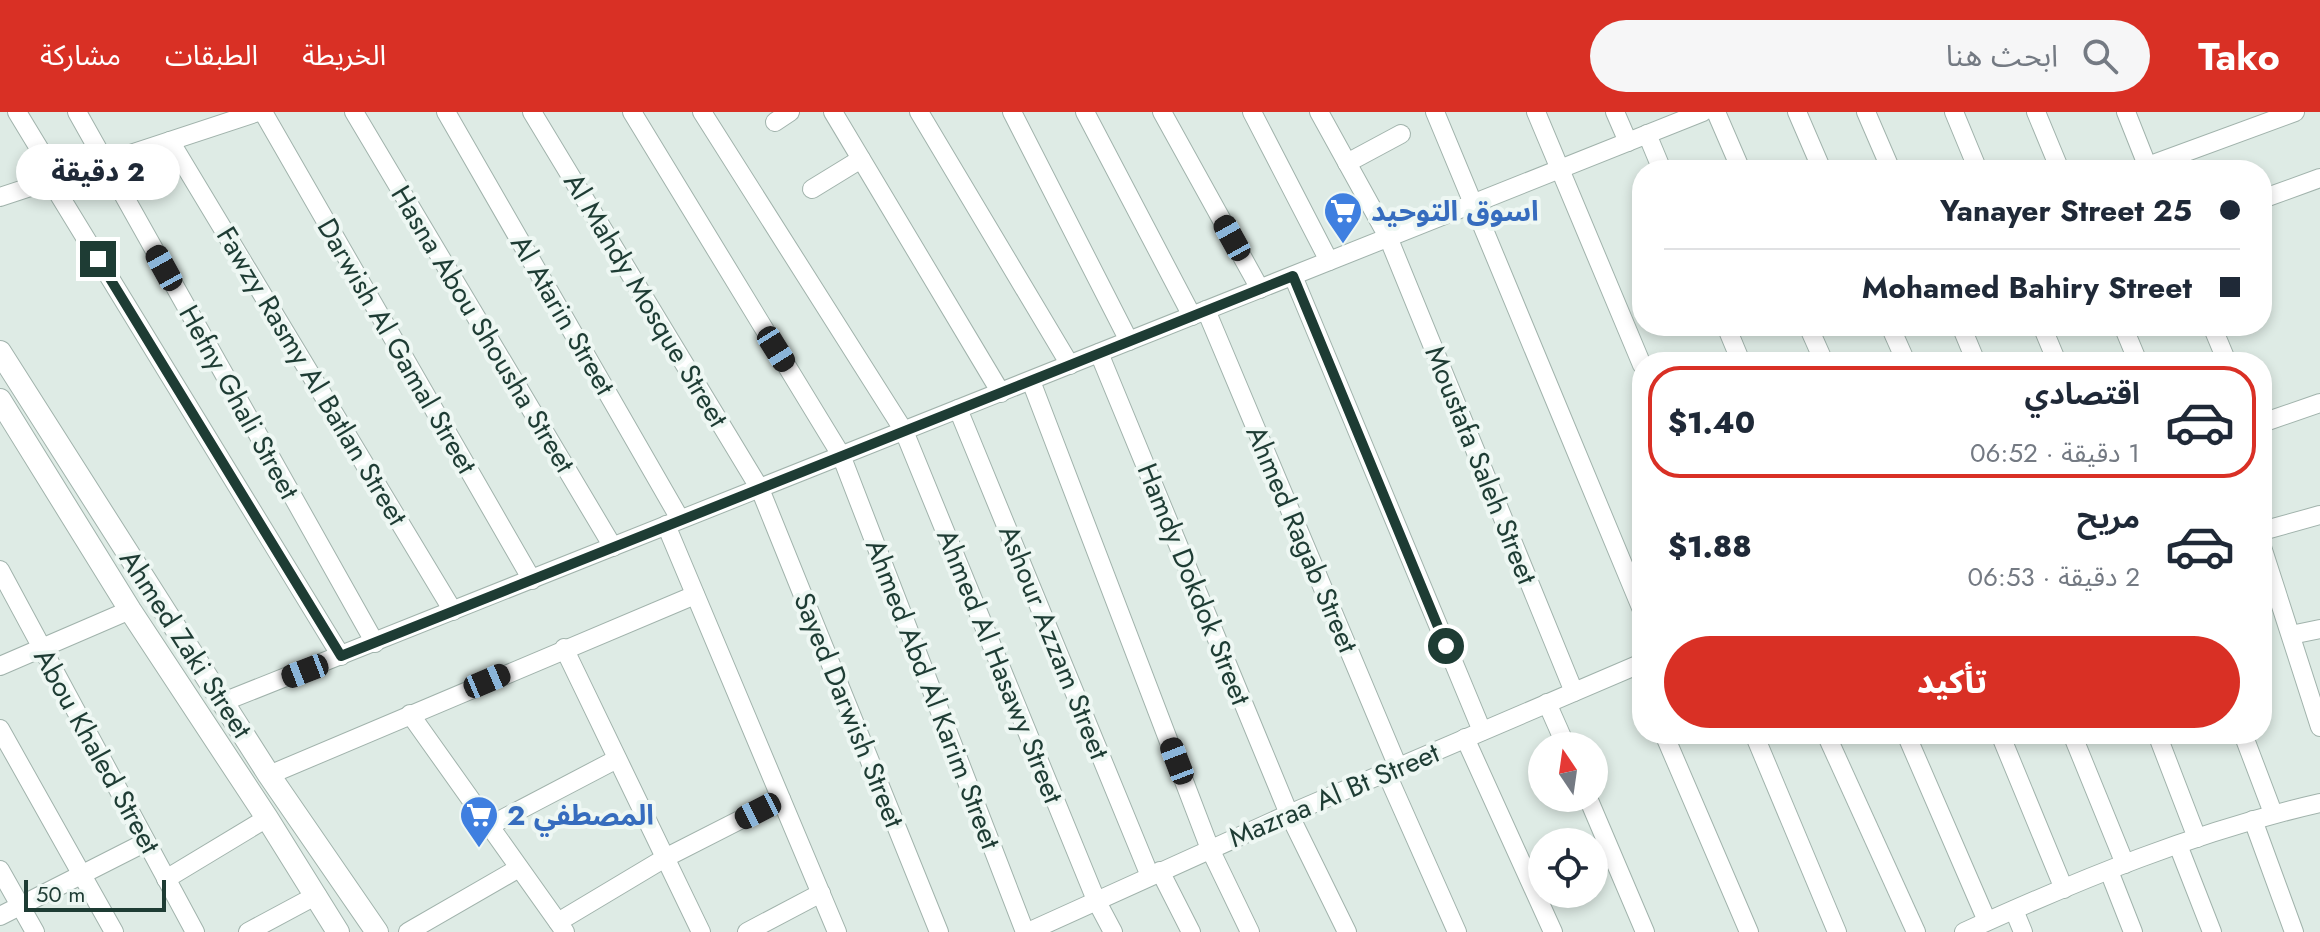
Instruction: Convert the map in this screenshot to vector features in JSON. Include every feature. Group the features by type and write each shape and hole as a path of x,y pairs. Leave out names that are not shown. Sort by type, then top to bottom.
{"street":[{"path":"17,112 54,179 341,656"},
{"name":"Hefny Ghali Street","path":"77,112 375,643"},
{"path":"0,197 260,112"},
{"name":"Darwish Al Gamal Street","path":"260,112 532,580"},
{"name":"Hasna Abou Shousha Street","path":"354,112 613,547"},
{"name":"Al Atarin Street","path":"446,112 673,522 695,595 837,932"},
{"name":"Al Mahdy Mosque Street","path":"532,112 760,489"},
{"name":"Ahmed Abd Al Karim Street","path":"632,112 841,455 1031,931"},
{"name":"Ahmed Al Hasawy Street","path":"702,112 904,431 1096,900 1113,932"},
{"path":"833,112 1001,393"},
{"path":"919,112 1070,365"},
{"path":"1012,112 1129,341"},
{"name":"Ahmed Ragab Street","path":"1085,112 1199,313 1457,932"},
{"path":"1162,112 1260,289"},
{"path":"1252,112 1329,261"},
{"name":"Moustafa Saleh Street","path":"1319,112 1388,237 1574,692"},
{"path":"1435,112 1632,586"},
{"path":"1536,112 1637,352"},
{"path":"1615,112 1628,142"},
{"path":"1716,112 1737,160"},
{"path":"1797,112 1818,160"},
{"path":"1866,112 1887,160"},
{"path":"1954,112 1974,160"},
{"path":"2036,112 2056,160"},
{"path":"2170,160 2295,112"},
{"path":"2129,113 2146,160"},
{"path":"223,702 1694,114"},
{"path":"1347,163 1401,134"},
{"path":"1647,134 1658,160"},
{"name":"Fawzy Rasmy Al Batlan Street","path":"170,141 453,611"},
{"path":"812,189 861,159"},
{"path":"2272,195 2320,178"},
{"path":"1293,276 1553,932"},
{"name":"Ahmed Zaki Street","path":"0,352 269,775 377,932"},
{"name":"Hamdy Dokdok Street","path":"1099,353 1289,814 1347,932"},
{"path":"1031,381 1210,849 1250,932"},
{"name":"Ahmed Zaki Street","path":"0,400 7,423 267,818 338,932"},
{"path":"2272,420 2320,403"},
{"path":"7,423 35,408"},
{"name":"Ashour Azzam Street","path":"958,409 1155,874 1191,932"},
{"name":"Sayed Darwish Street","path":"760,489 939,932"},
{"path":"2272,528 2320,515"},
{"name":"Abou Khaled Street","path":"0,570 195,932"},
{"path":"2272,577 2319,720"},
{"path":"269,775 695,595"},
{"path":"0,666 130,610"},
{"path":"2291,635 2320,629"},
{"path":"564,648 701,932"},
{"name":"Mazraa Al Bt Street","path":"1031,931 1289,814 1547,703 1632,673"},
{"path":"1547,703 1560,732"},
{"path":"410,714 561,927 665,858 781,799"},
{"path":"0,729 114,932"},
{"path":"1668,744 1749,932"},
{"path":"1758,744 1837,932"},
{"path":"1831,744 1916,932"},
{"path":"1910,744 1987,921"},
{"path":"2004,744 2064,889"},
{"path":"2075,744 2117,868 2133,932"},
{"path":"2161,744 2197,838"},
{"path":"2247,744 2273,813"},
{"path":"489,826 617,759"},
{"path":"1964,932 2064,889 2197,838 2273,813 2320,803"},
{"path":"1594,812 1645,932"},
{"path":"166,879 267,818"},
{"path":"2253,820 2294,932"},
{"path":"0,916 146,842"},
{"path":"2178,845 2212,932"},
{"path":"408,932 519,868"},
{"path":"0,870 35,932"},
{"path":"747,932 821,893"},
{"path":"248,932 317,895"},
{"path":"2014,910 2023,932"}],"place":[{"name":"اسوق التوحيد","path":"1343,245"},
{"name":"المصطفي 2","path":"479,849"}],"route":[{"path":"98,259 341,656 1293,276 1446,646"}]}
